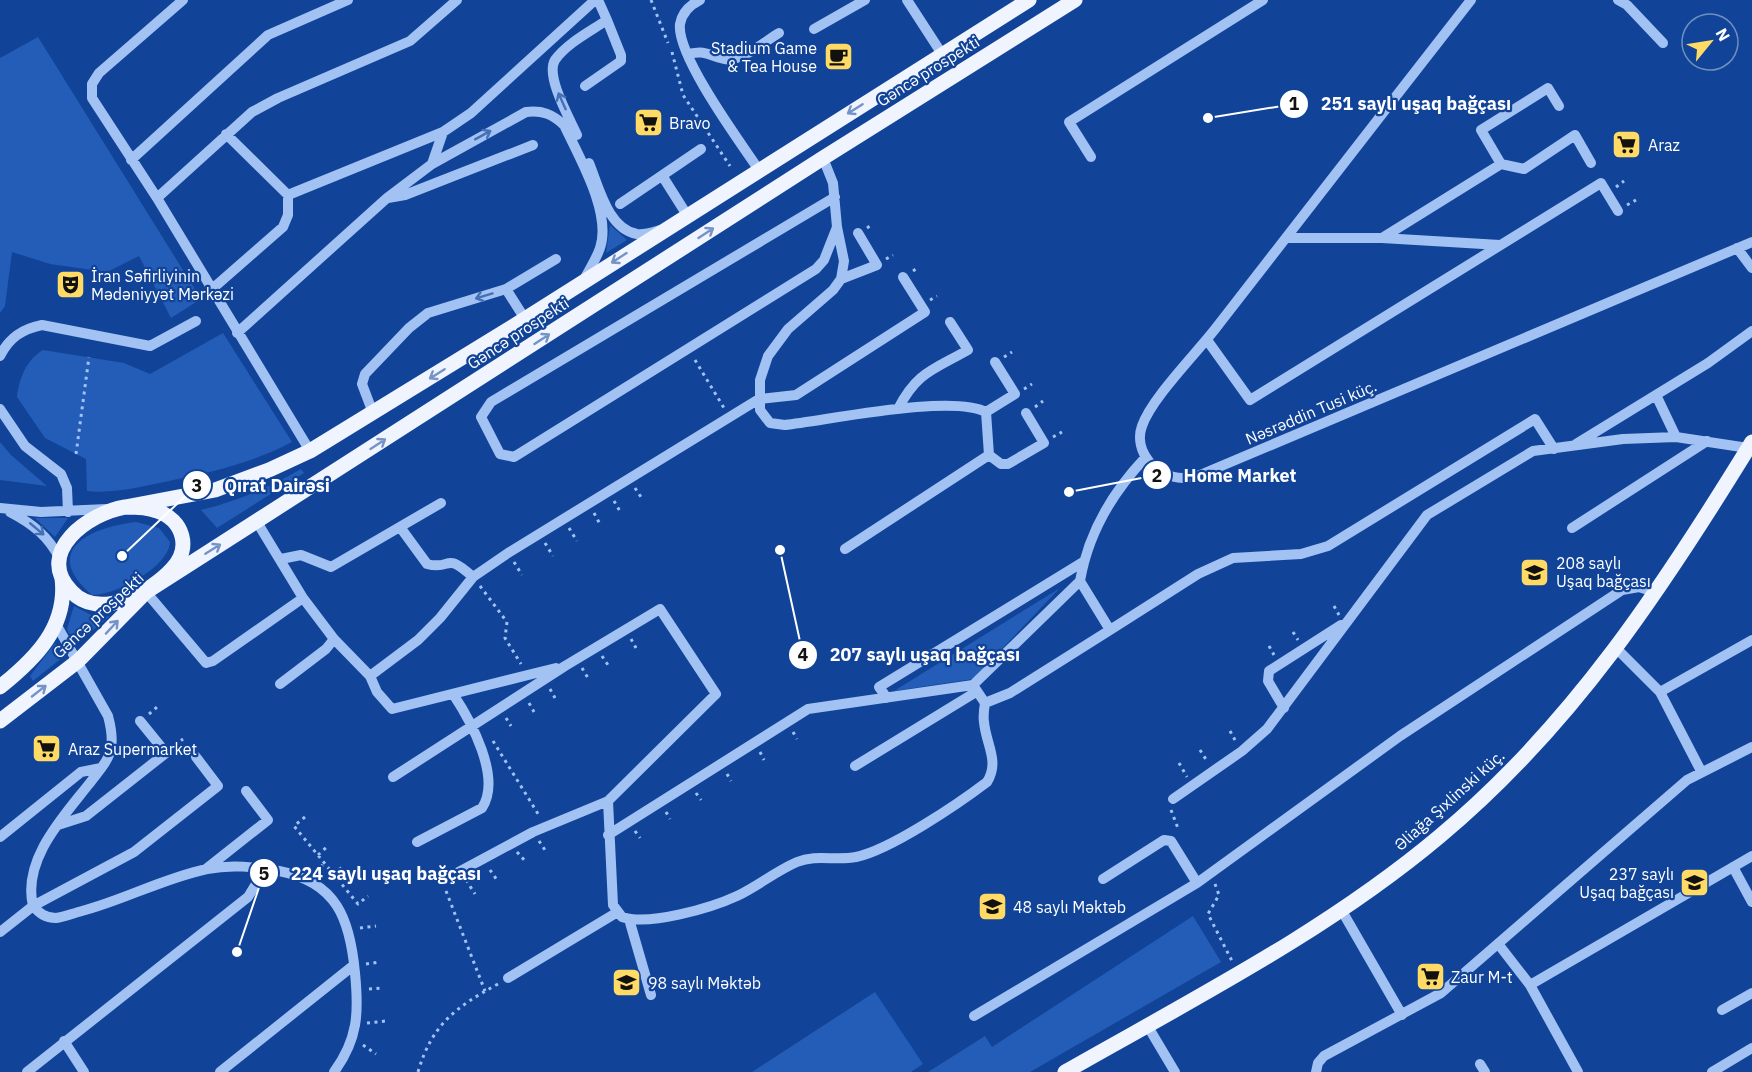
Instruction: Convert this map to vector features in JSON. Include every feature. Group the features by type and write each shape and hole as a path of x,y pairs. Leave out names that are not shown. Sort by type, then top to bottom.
{"main road":[{"name":"Gəncə prospekti","path":"119,508 214,490 269,470 309,451 525,320 687,215 1029,0"},
{"name":"Gəncə prospekti","path":"0,721 78,661 146,592 823,158 1076,0"},
{"name":"Əliağa Şıxlinski küç.","path":"1065,1072 1341,911 1441,836 1537,743 1617,649 1657,593 1750,445"},
{"path":"119,508 158,511 176,523 183,537 182,554 175,566 146,592 122,600 94,603 71,592 61,566 65,543 82,525 119,508"},
{"name":"Gəncə prospekti","path":"0,687 40,651 56,624 63,601 61,566"}],"street":[{"path":"183,0 99,73 92,84 92,98 156,198 309,451"},
{"path":"131,160 268,35 348,0"},
{"path":"156,198 252,112 278,98 410,41 457,0"},
{"path":"288,195 442,132 471,113 596,0 608,20 621,55 621,61 585,86"},
{"path":"700,0 685,10 680,27 688,54 708,93 759,170"},
{"path":"814,29 865,0"},
{"path":"907,0 942,54"},
{"path":"1091,157 1069,122 1250,4 1263,0"},
{"path":"855,766 974,689 1080,581 1083,562 1101,516 1130,474 1145,458 1140,443 1141,428 1148,411 1207,340 1471,0"},
{"path":"1618,0 1627,5 1663,43"},
{"path":"608,20 554,62 556,88 616,222 625,230 640,235 664,230"},
{"path":"688,54 705,50 725,59 738,58 779,33"},
{"path":"1502,164 1481,130 1548,88 1559,106"},
{"path":"237,333 387,198 432,164 526,112 540,111 554,116 564,125 600,207 603,225 600,248 583,282"},
{"path":"432,164 442,132"},
{"path":"211,290 283,227 288,215 288,195 226,134"},
{"path":"1382,238 1502,164 1524,169 1575,135 1591,163"},
{"path":"387,198 405,195 533,144"},
{"path":"620,204 663,177 701,149"},
{"path":"823,158 833,183 837,227 844,261 841,279 833,290 788,329 768,356 760,380 759,399 764,417 770,423 785,425 958,404 977,407 986,412"},
{"path":"663,177 687,215"},
{"path":"1207,340 1250,400 1601,183 1618,211"},
{"path":"835,197 491,402 481,417 500,454 514,457 816,269 824,260 837,227"},
{"path":"841,279 877,265 858,233"},
{"path":"1286,238 1382,238 1500,245"},
{"name":"Nəsrəddin Tusi küç.","path":"1145,458 1168,476 1183,478 1200,474 1752,242"},
{"path":"1737,248 1752,268"},
{"path":"373,413 362,384 365,374 409,328 428,314 506,289 556,260"},
{"path":"370,676 418,640 440,618 473,577 759,399 796,395 925,312 903,277"},
{"path":"506,289 525,320"},
{"path":"0,356 8,340 30,327 42,325 150,346 196,321"},
{"path":"898,410 909,387 918,378 968,350 950,322"},
{"path":"1570,448 1656,396 1752,331"},
{"path":"986,412 1015,394 995,363"},
{"path":"1656,396 1676,437"},
{"path":"0,409 25,446 61,474 67,488 68,512"},
{"path":"986,412 989,455 1001,464 1008,464 1044,443 1026,413"},
{"path":"985,703 1010,693 1198,574 1233,558 1301,554 1328,546 1535,419 1554,449"},
{"path":"1173,798 1250,744 1267,729 1426,515 1533,451 1623,440 1676,437 1750,445"},
{"path":"1572,528 1707,441"},
{"path":"845,549 989,455"},
{"path":"281,559 301,555 331,567 441,503"},
{"path":"2,508 68,512 119,508"},
{"path":"2,508 39,529 53,545 61,566"},
{"path":"256,522 281,559 303,598 334,639 370,676 377,692 392,709 565,666"},
{"path":"400,527 427,564 436,567 448,561 457,562 473,577"},
{"path":"887,698 879,687 1083,562"},
{"path":"1080,581 1110,630"},
{"path":"974,1016 1197,883 1400,736 1622,590 1639,587 1657,593"},
{"path":"146,592 206,663 213,661 303,598"},
{"path":"393,777 565,666 660,609 716,694 608,801 547,827 442,881"},
{"path":"1284,708 1268,681 1269,671 1349,620"},
{"path":"56,624 108,716 112,733 111,750 101,768 58,825 35,868 29,889 33,906 41,915 55,918 97,907 206,870 237,865 306,879 324,889 337,904 348,929 354,965 356,1024 354,1039 334,1072"},
{"path":"280,684 326,649 334,639"},
{"path":"1660,692 1752,640"},
{"path":"1617,649 1660,692 1701,771"},
{"path":"608,835 808,709 974,689"},
{"path":"608,801 611,895 616,913 629,919 664,916 717,903 736,897 797,862 812,858 856,857 921,825 987,782 993,772 993,758 984,723 985,703 974,689"},
{"path":"417,842 483,808 491,788 477,724 453,694"},
{"path":"58,825 86,816 166,753 140,721"},
{"path":"1316,1072 1318,1063 1324,1056 1441,993 1499,945 1652,808 1701,771 1752,747"},
{"path":"0,932 33,906 134,852 218,786 196,757"},
{"path":"0,837 81,772 101,768"},
{"path":"206,870 268,820 246,792"},
{"path":"1102,879 1164,840 1171,841 1197,883"},
{"path":"1530,985 1752,856"},
{"path":"1733,867 1752,902"},
{"path":"27,1072 248,897 265,869"},
{"path":"1341,911 1402,1015"},
{"path":"508,978 616,913"},
{"path":"629,919 651,995"},
{"path":"1499,945 1530,985 1578,1072"},
{"path":"220,1072 354,965"},
{"path":"1722,1010 1752,993"},
{"path":"1147,1025 1175,1072"},
{"path":"64,1041 84,1072"},
{"path":"1712,1072 1752,1048"}],"path":[{"path":"651,0 671,50 683,95 730,166"},
{"path":"688,348 729,417"},
{"path":"76,454 89,357"},
{"path":"473,577 507,622 505,638 528,675"},
{"path":"477,724 547,827"},
{"path":"305,817 294,826 358,904 368,896"},
{"path":"318,855 328,846"},
{"path":"333,874 344,866"},
{"path":"442,881 485,991"},
{"path":"348,929 376,926"},
{"path":"418,1072 425,1049 436,1029 463,1003 508,978"},
{"path":"356,1024 386,1021"},
{"path":"354,1039 376,1054"}],"shaded area":[{"path":"38,37 201,299 171,318 139,256 107,272 50,264 12,252 5,306 0,313 0,58"},
{"path":"610,225 627,240 606,253"},
{"path":"223,333 292,442 262,456 232,466 129,489 87,491 86,459 45,438 17,397 24,370 43,350 124,363 150,374"},
{"path":"0,442 11,455 47,486 0,480"},
{"path":"301,469 304,473 217,528 201,510 252,493"},
{"path":"35,518 68,518 55,537"},
{"path":"136,522 159,528 170,542 167,552 151,570 127,585 92,595 77,579 70,565 71,553 89,535 103,529"},
{"path":"1060,588 973,679 894,691"},
{"path":"74,606 97,618 110,616 75,645 67,629"},
{"path":"55,643 63,657 33,681 30,676"},
{"path":"1193,916 1221,962 1030,1072 928,1072 985,1036 992,1047"},
{"path":"875,992 923,1064 911,1072 752,1072"}],"place":[{"name":"Stadium Game & Tea House","path":"838,57"},
{"name":"251 saylı uşaq bağçası","path":"1208,118"},
{"name":"Bravo","path":"648,123"},
{"name":"Araz","path":"1627,145"},
{"name":"İran Səfirliyinin Mədəniyyət Mərkəzi","path":"70,285"},
{"name":"Home Market","path":"1069,492"},
{"name":"207 saylı uşaq bağçası","path":"780,550"},
{"name":"Qırat Dairəsi","path":"122,556"},
{"name":"208 saylı Uşaq bağçası","path":"1535,572"},
{"name":"Araz Supermarket","path":"47,749"},
{"name":"237 saylı Uşaq bağçası","path":"1695,883"},
{"name":"48 saylı Məktəb","path":"992,907"},
{"name":"224 saylı uşaq bağçası","path":"237,952"},
{"name":"Zaur M-t","path":"1430,977"},
{"name":"98 saylı Məktəb","path":"627,983"}]}
